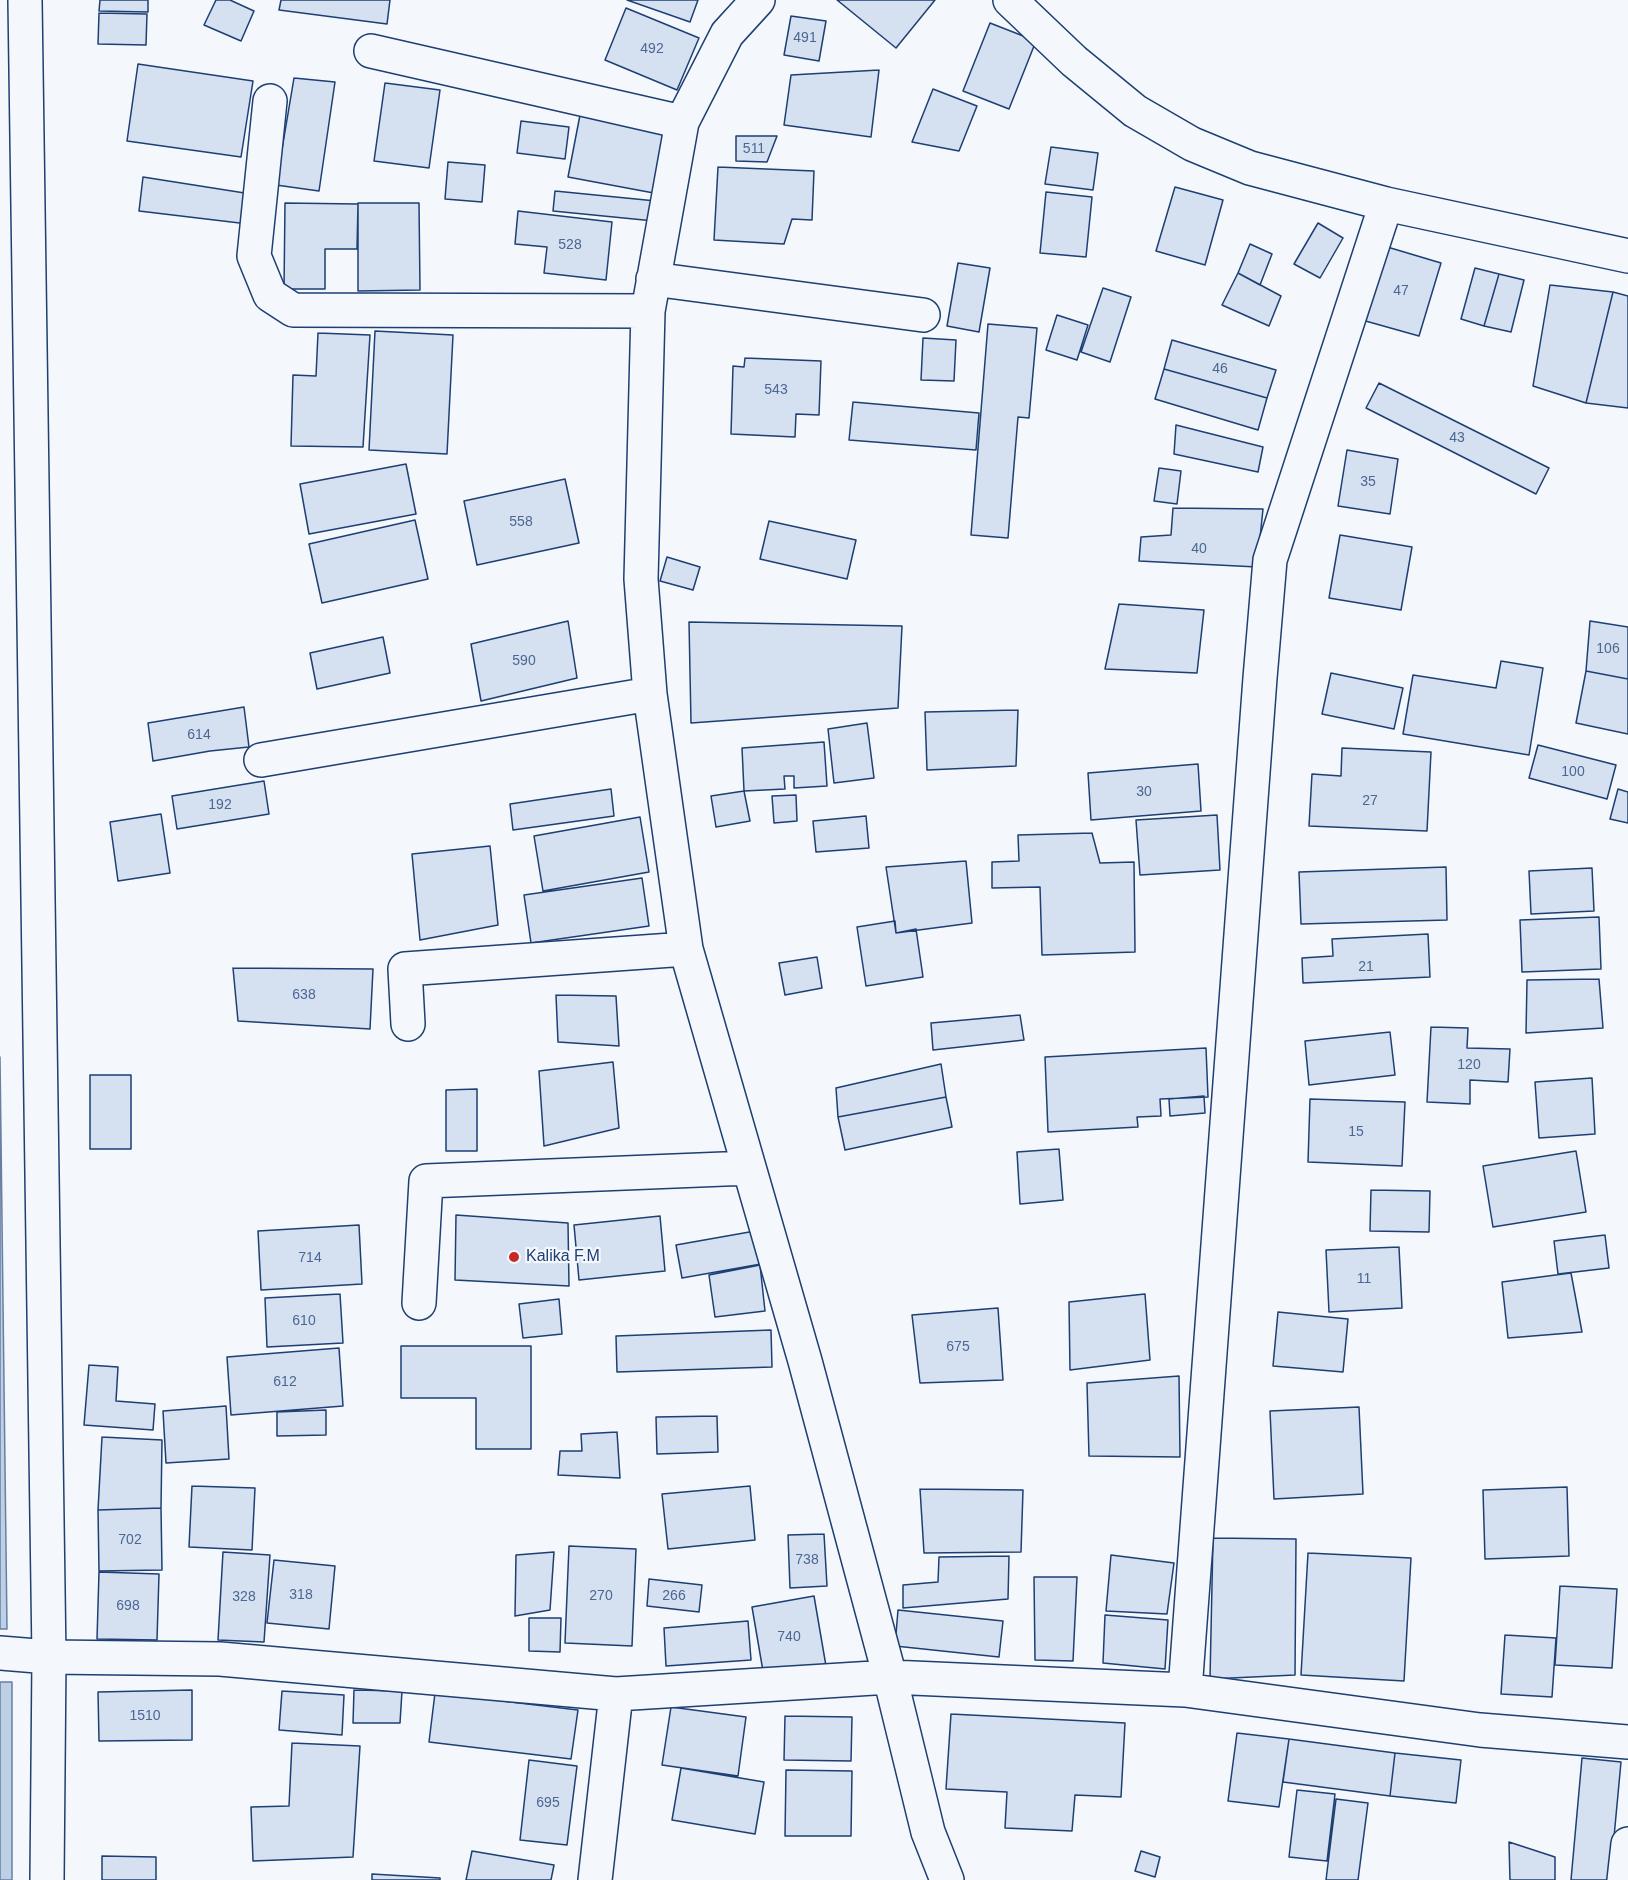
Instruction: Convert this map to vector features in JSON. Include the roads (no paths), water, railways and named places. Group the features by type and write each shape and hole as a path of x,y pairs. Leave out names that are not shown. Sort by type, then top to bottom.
{"street":[{"path":"25,0 26,1655 46,1880"},
{"path":"758,0 727,34 682,122 648,311 641,579 650,694 686,949 808,1372 890,1677 928,1832 947,1880"},
{"path":"1010,0 1074,61 1135,111 1192,144 1251,168 1386,204 1628,256"},
{"path":"371,51 682,122"},
{"path":"270,101 254,256 270,295 293,310 648,311"},
{"path":"1185,1690 1270,560 1386,204"},
{"path":"653,279 922,315"},
{"path":"261,760 650,694"},
{"path":"408,1024 405,969 686,949"},
{"path":"419,1302 426,1181 749,1168"},
{"path":"26,1655 220,1659 616,1694 890,1677 1185,1690 1480,1730 1628,1742"},
{"path":"595,1880 616,1694"},
{"path":"1624,1880 1628,1844"}],"water":[{"path":"0,1057 7,1629 0,1629"},
{"path":"0,1682 12,1682 12,1880 0,1880"}],"place":[{"name":"Kalika F.M","path":"514,1257"}]}
